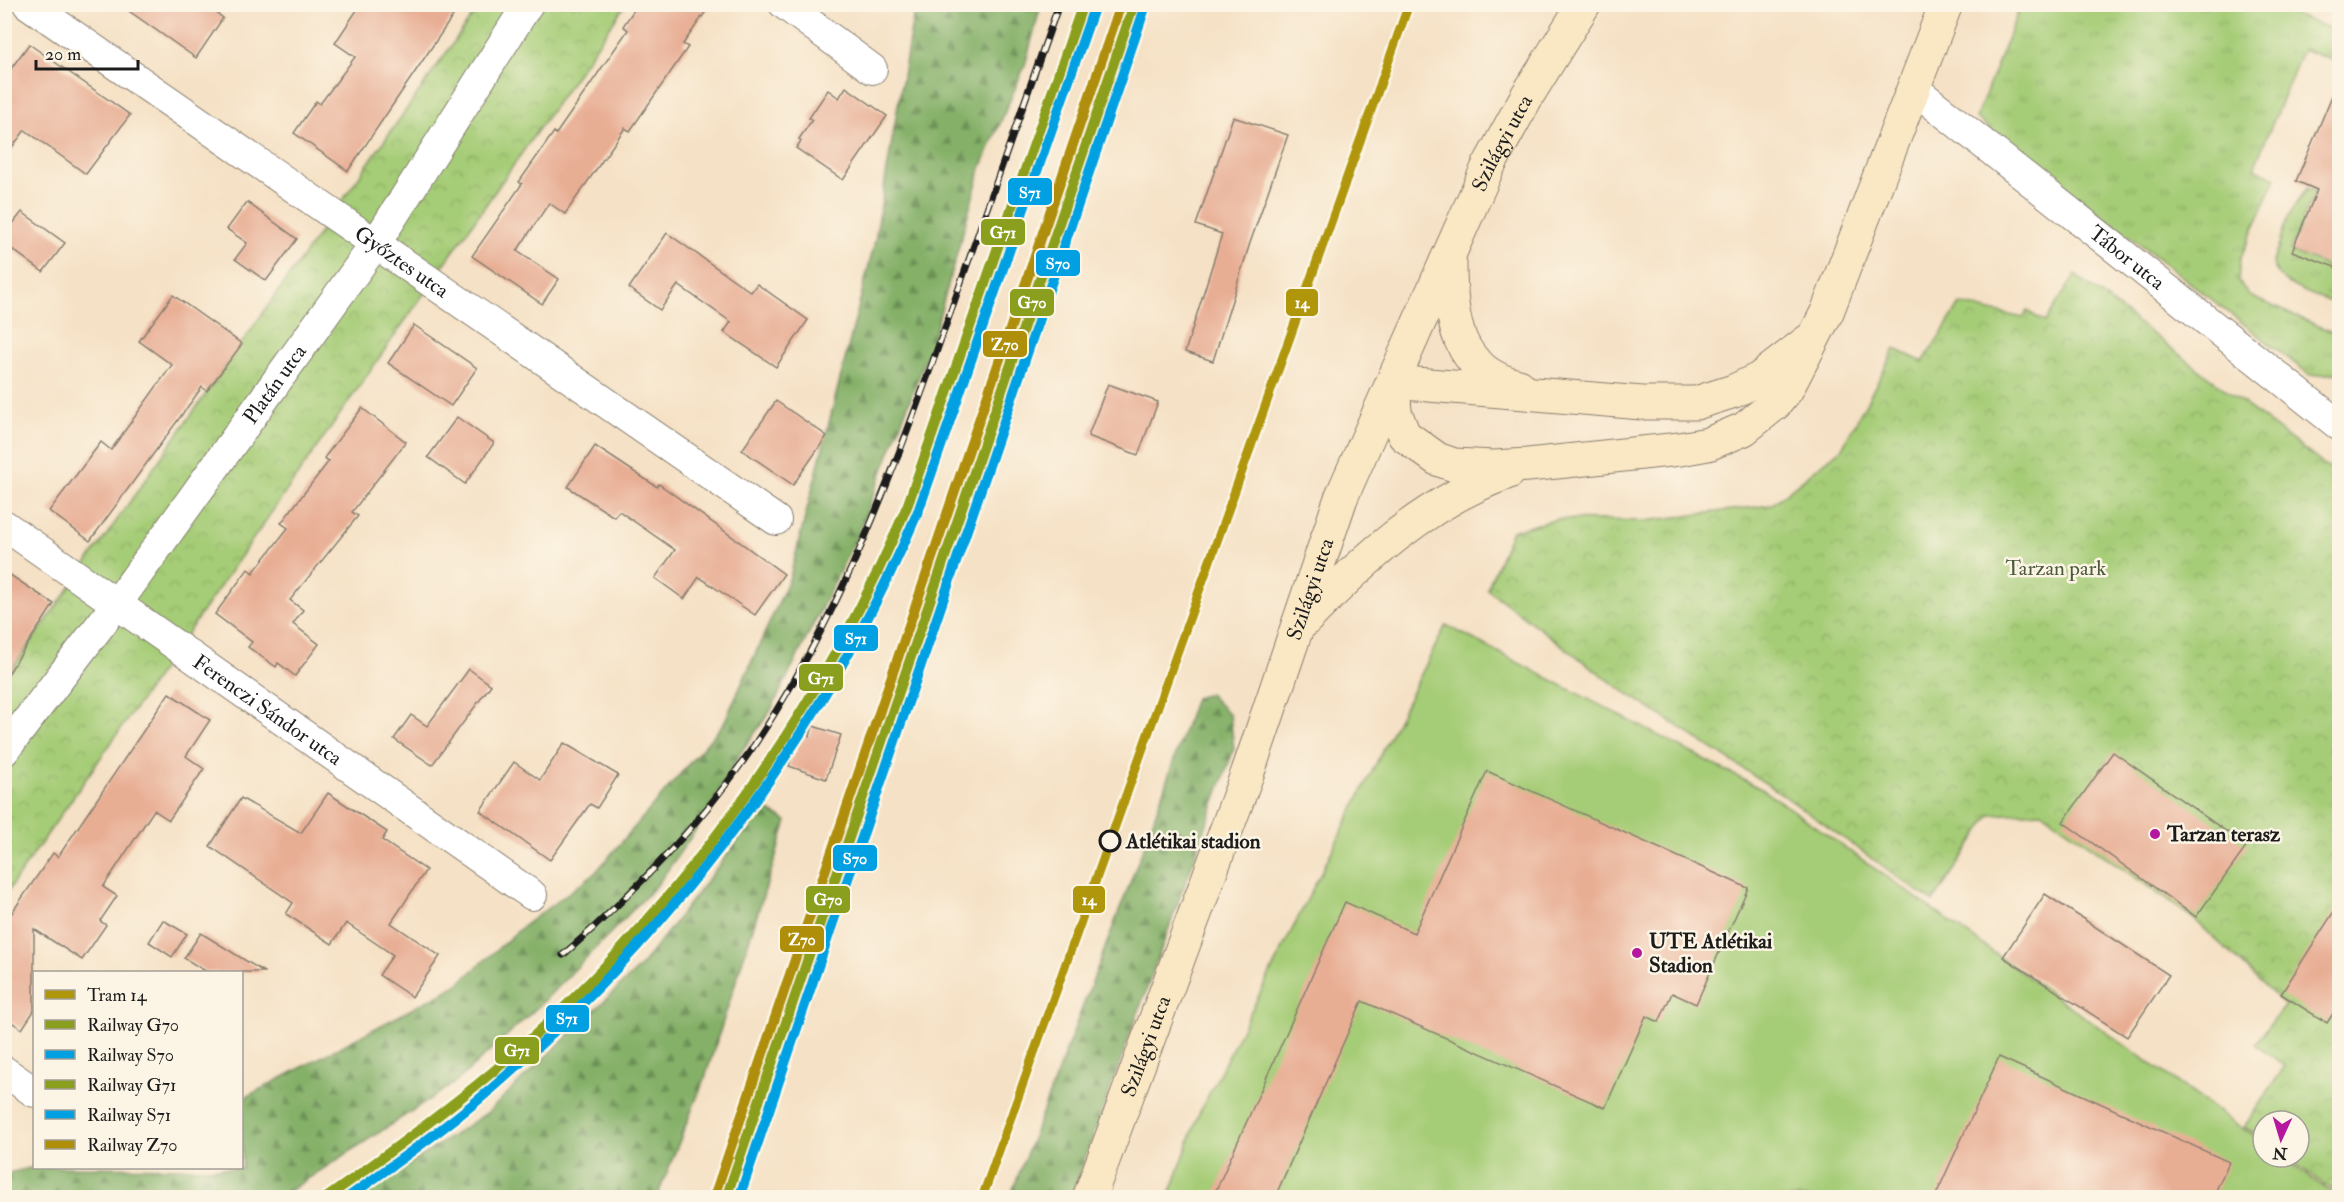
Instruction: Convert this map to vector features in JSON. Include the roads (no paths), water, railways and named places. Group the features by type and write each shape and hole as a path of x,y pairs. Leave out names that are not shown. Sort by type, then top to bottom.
{"street":[{"name":"Győztes utca","path":"28,4 776,520"},
{"name":"Platán utca","path":"4,751 118,603 376,243 528,4"},
{"path":"784,4 872,69"},
{"name":"Szilágyi utca","path":"1089,1197 1249,769 1341,498 1488,167 1527,96 1584,4"},
{"path":"1816,334 1759,379 1734,391 1696,403 1642,403 1393,382 1395,412 1404,435 1437,459 1475,467 1528,465 1680,449 1726,438 1744,429 1775,404 1788,389 1816,334 1946,4"},
{"name":"Tábor utca","path":"1913,88 2340,426"},
{"path":"1450,256 1451,309 1455,327 1473,361 1489,374 1509,384 1567,396"},
{"path":"1298,627 1348,576 1412,522 1445,500 1494,477 1528,465"},
{"name":"Ferenczi Sándor utca","path":"4,525 532,895"},
{"path":"4,1071 33,1091"}],"railway":[{"path":"563,955 639,884 709,806 751,750 812,648 863,541 908,431 1059,4"}],"tram line":[{"name":"14","path":"982,1198 1409,4"}],"rail line":[{"name":"G71","path":"326,1198 454,1103 560,1012 622,949 680,882 734,811 785,737 831,661 872,583 908,504 1083,4"},
{"name":"Z70","path":"715,1194 1121,4"},
{"name":"G70","path":"726,1198 1134,4"},
{"name":"S71","path":"347,1198 468,1109 571,1015 690,885 744,815 795,743 841,667 882,589 919,509 1094,8"},
{"name":"S70","path":"739,1198 1145,8"}],"place":[{"name":"Tarzan terasz","path":"2155,834"},
{"name":"Atlétikai stadion","path":"1110,841"},
{"name":"UTE Atlétikai Stadion","path":"1637,953"}],"park label":[{"name":"Tarzan park","path":"2056,568"}]}
